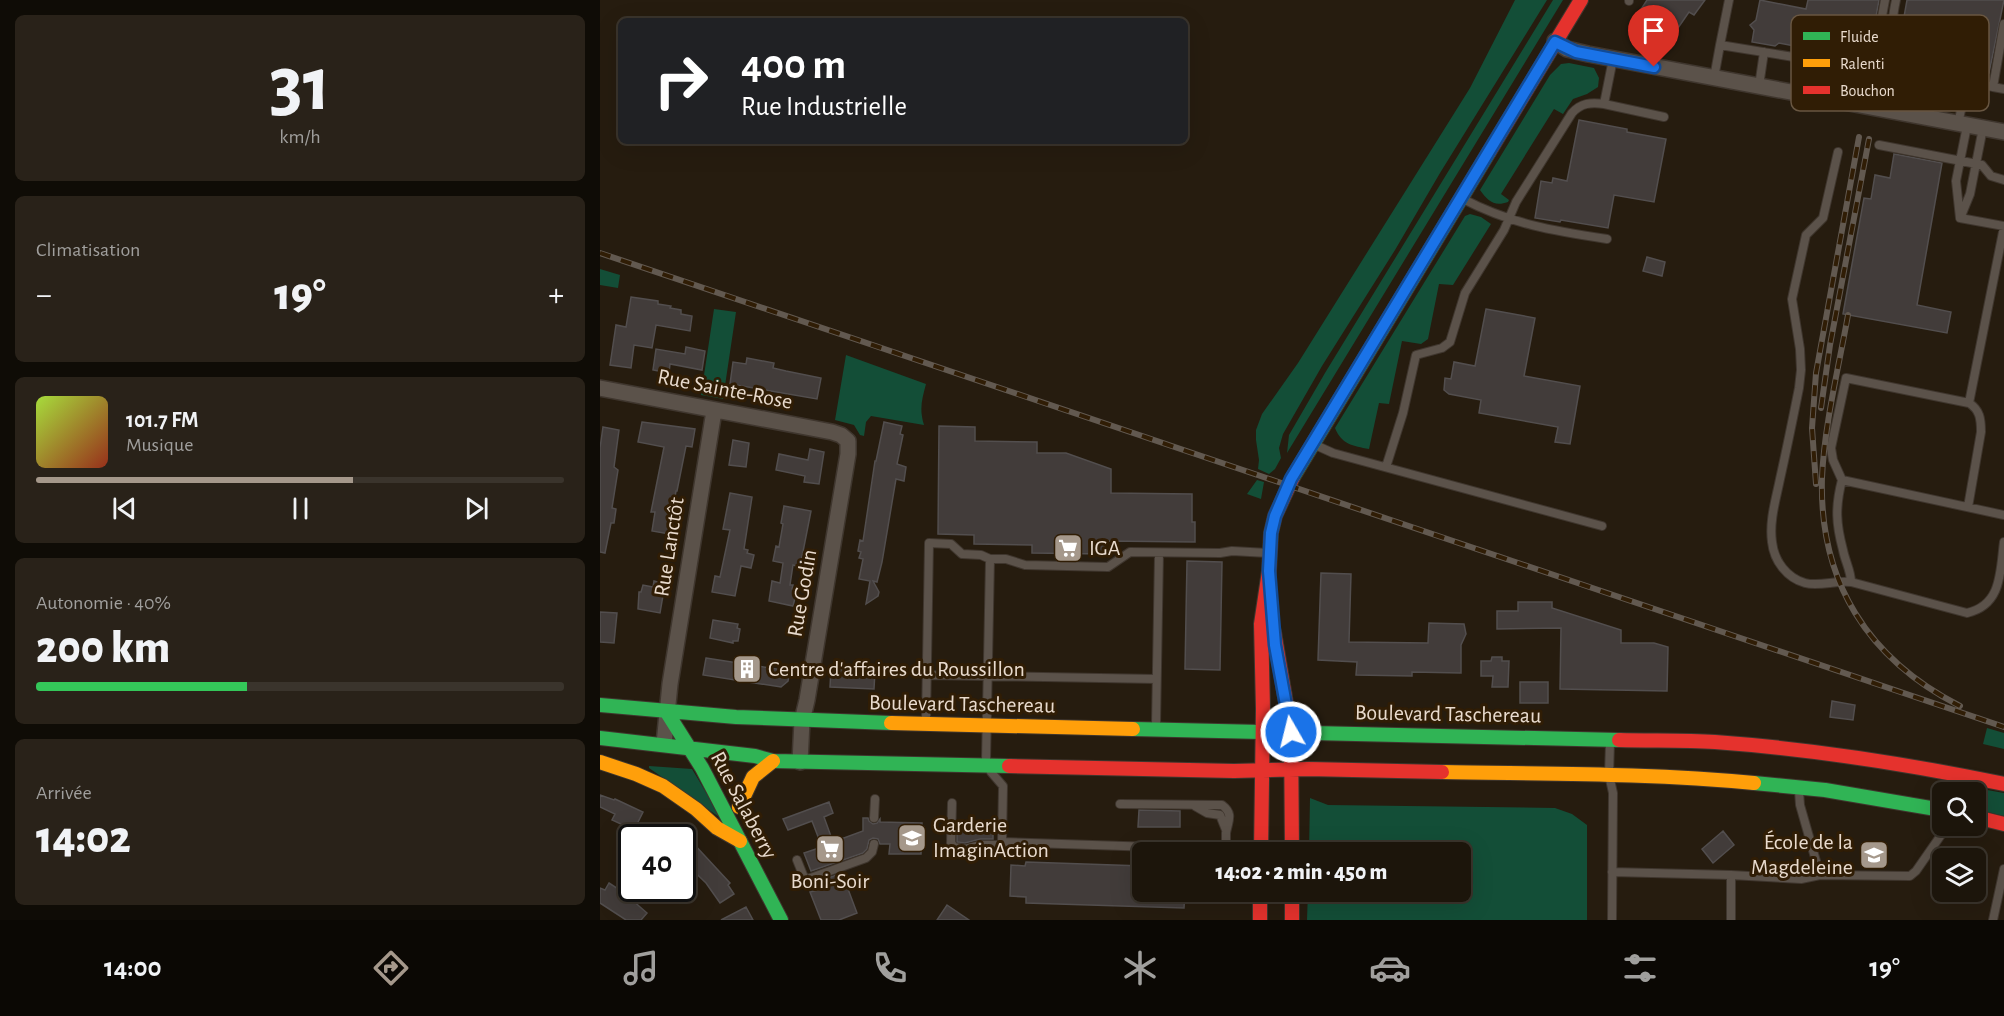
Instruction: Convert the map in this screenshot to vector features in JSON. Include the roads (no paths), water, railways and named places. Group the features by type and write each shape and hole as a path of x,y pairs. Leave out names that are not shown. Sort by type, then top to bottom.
{"main road":[{"path":"1292,842 1291,732 1275,645 1269,571 1271,533 1277,508 1312,443 1581,0"},
{"path":"1262,842 1261,624 1269,571"},
{"name":"Boulevard Taschereau","path":"600,705 802,721 1610,738 1735,743 1866,758 2004,784"},
{"name":"Rue Salaberry","path":"674,712 690,748 781,920"},
{"name":"Rue Salaberry","path":"674,712 719,769"},
{"path":"1505,736 1505,764"},
{"path":"600,738 664,744 754,756 773,761 800,762 1263,770 1505,764 1610,775 1734,771 1800,787 1843,792 1932,808"},
{"path":"1734,771 1735,743"},
{"name":"Rue Salaberry","path":"730,790 741,811 753,777 773,761"},
{"path":"600,762 663,786 696,809 717,828 740,841"},
{"path":"1961,782 1963,775"},
{"path":"1986,820 2004,824"},
{"name":"Rue Salaberry","path":"767,863 787,920"},
{"path":"1260,902 1260,920"},
{"path":"1292,902 1292,920"}],"street":[{"path":"1555,42 1570,50 1791,93"},
{"path":"1891,111 2004,132"},
{"name":"Rue Sainte-Rose","path":"600,388 841,435"},
{"name":"Rue Lanctôt","path":"664,744 674,712 669,691 714,411"},
{"name":"Rue Godin","path":"800,762 802,721 848,454 848,441 841,435"}],"lane":[{"path":"1714,78 1729,0"},
{"path":"1882,15 1885,0"},
{"path":"1894,15 1896,0"},
{"path":"1993,87 2004,24"},
{"path":"1720,45 1791,56"},
{"path":"1759,87 1764,52"},
{"path":"1604,104 1613,59"},
{"path":"1989,87 2004,89"},
{"path":"1386,467 1403,413 1416,355 1442,348 1450,342 1465,293 1510,218 1516,202 1574,110 1588,103 1604,104 1664,117"},
{"path":"1960,218 1970,194 1976,164 1969,111"},
{"path":"1960,218 1956,180 1970,126"},
{"path":"1879,145 1982,165 1991,176 2004,180"},
{"path":"1838,152 1823,218 1819,224 1809,230 1803,243 1792,299 1801,370 1771,528 1775,557 1793,578 1805,583 1815,585 1839,581 1851,582 1960,612 1977,610 1988,604 1995,594 2004,542"},
{"path":"1461,198 1489,212 1535,227 1607,239"},
{"path":"1960,218 2004,227 1969,403"},
{"path":"1851,582 1843,553 1836,509 1842,480 1833,460 1832,448 1846,378 1969,403 1979,412 1981,432 1968,507"},
{"path":"1312,443 1326,451 1602,526"},
{"path":"1842,480 2004,514"},
{"path":"926,724 929,543 951,544 962,554 981,555 990,559 1006,559 1025,565 1108,567 1130,552 1269,553"},
{"path":"1156,730 1159,553"},
{"path":"990,559 986,766 1003,786 1002,842 1132,847"},
{"path":"927,675 1156,679"},
{"path":"1610,738 1612,920"},
{"path":"1800,787 1800,806 1821,874"},
{"path":"874,818 875,799"},
{"path":"952,803 951,843 954,847 965,849 981,845 1002,845"},
{"path":"1120,804 1218,804 1226,807 1231,818 1223,842"},
{"path":"1612,872 1800,879 1821,874 1906,876 1913,874 1939,836"},
{"path":"797,860 805,880 866,858 872,852 874,844"},
{"path":"1993,920 2004,868"},
{"path":"1731,875 1731,920"}],"railway":[{"path":"1816,484 1812,428 1816,373 1859,137"},
{"path":"1821,408 1830,345 1869,139"},
{"path":"600,253 2004,727"},
{"path":"1848,315 1823,458 1823,516 1829,551 1840,583 1855,613 1875,641 1899,665 1928,687 1960,706"}],"place":[{"name":"IGA","path":"1068,548"},
{"name":"Centre d'affaires du Roussillon","path":"747,669"},
{"name":"Garderie ImaginAction","path":"912,838"},
{"name":"Boni-Soir","path":"830,849"},
{"name":"École de la Magdeleine","path":"1874,855"}]}
